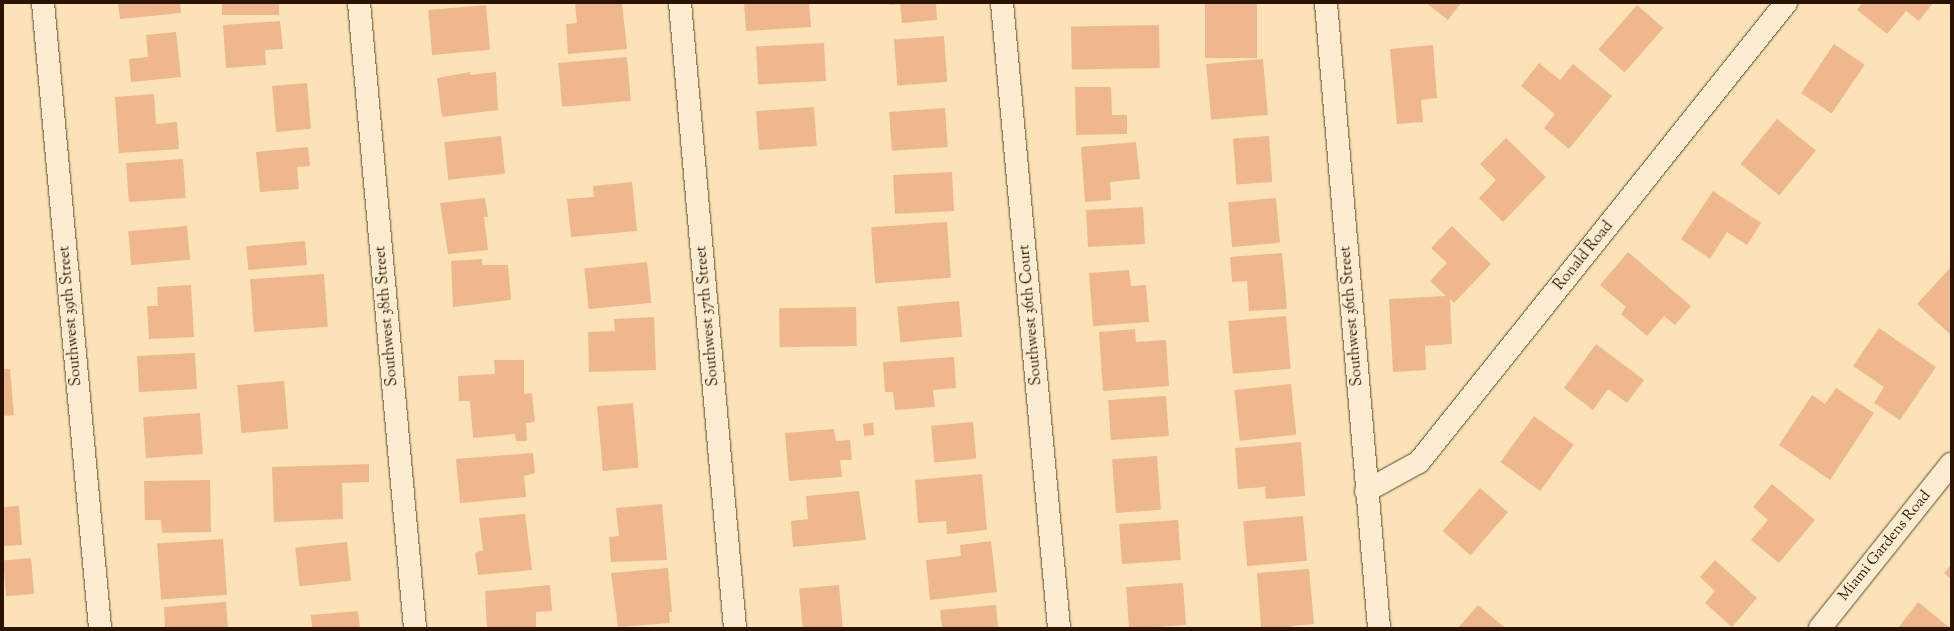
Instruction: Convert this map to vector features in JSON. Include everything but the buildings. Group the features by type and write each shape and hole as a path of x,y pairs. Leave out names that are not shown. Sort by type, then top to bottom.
{"street":[{"name":"Southwest 39th Street","path":"43,3 100,628"},
{"name":"Southwest 38th Street","path":"359,3 416,628"},
{"name":"Southwest 37th Street","path":"680,3 735,628"},
{"name":"Southwest 36th Court","path":"1002,3 1059,628"},
{"name":"Southwest 36th Street","path":"1326,3 1366,491 1379,628"},
{"name":"Ronald Road","path":"1366,491 1419,462 1786,3"},
{"name":"Miami Gardens Road","path":"1820,628 1951,464"}]}
